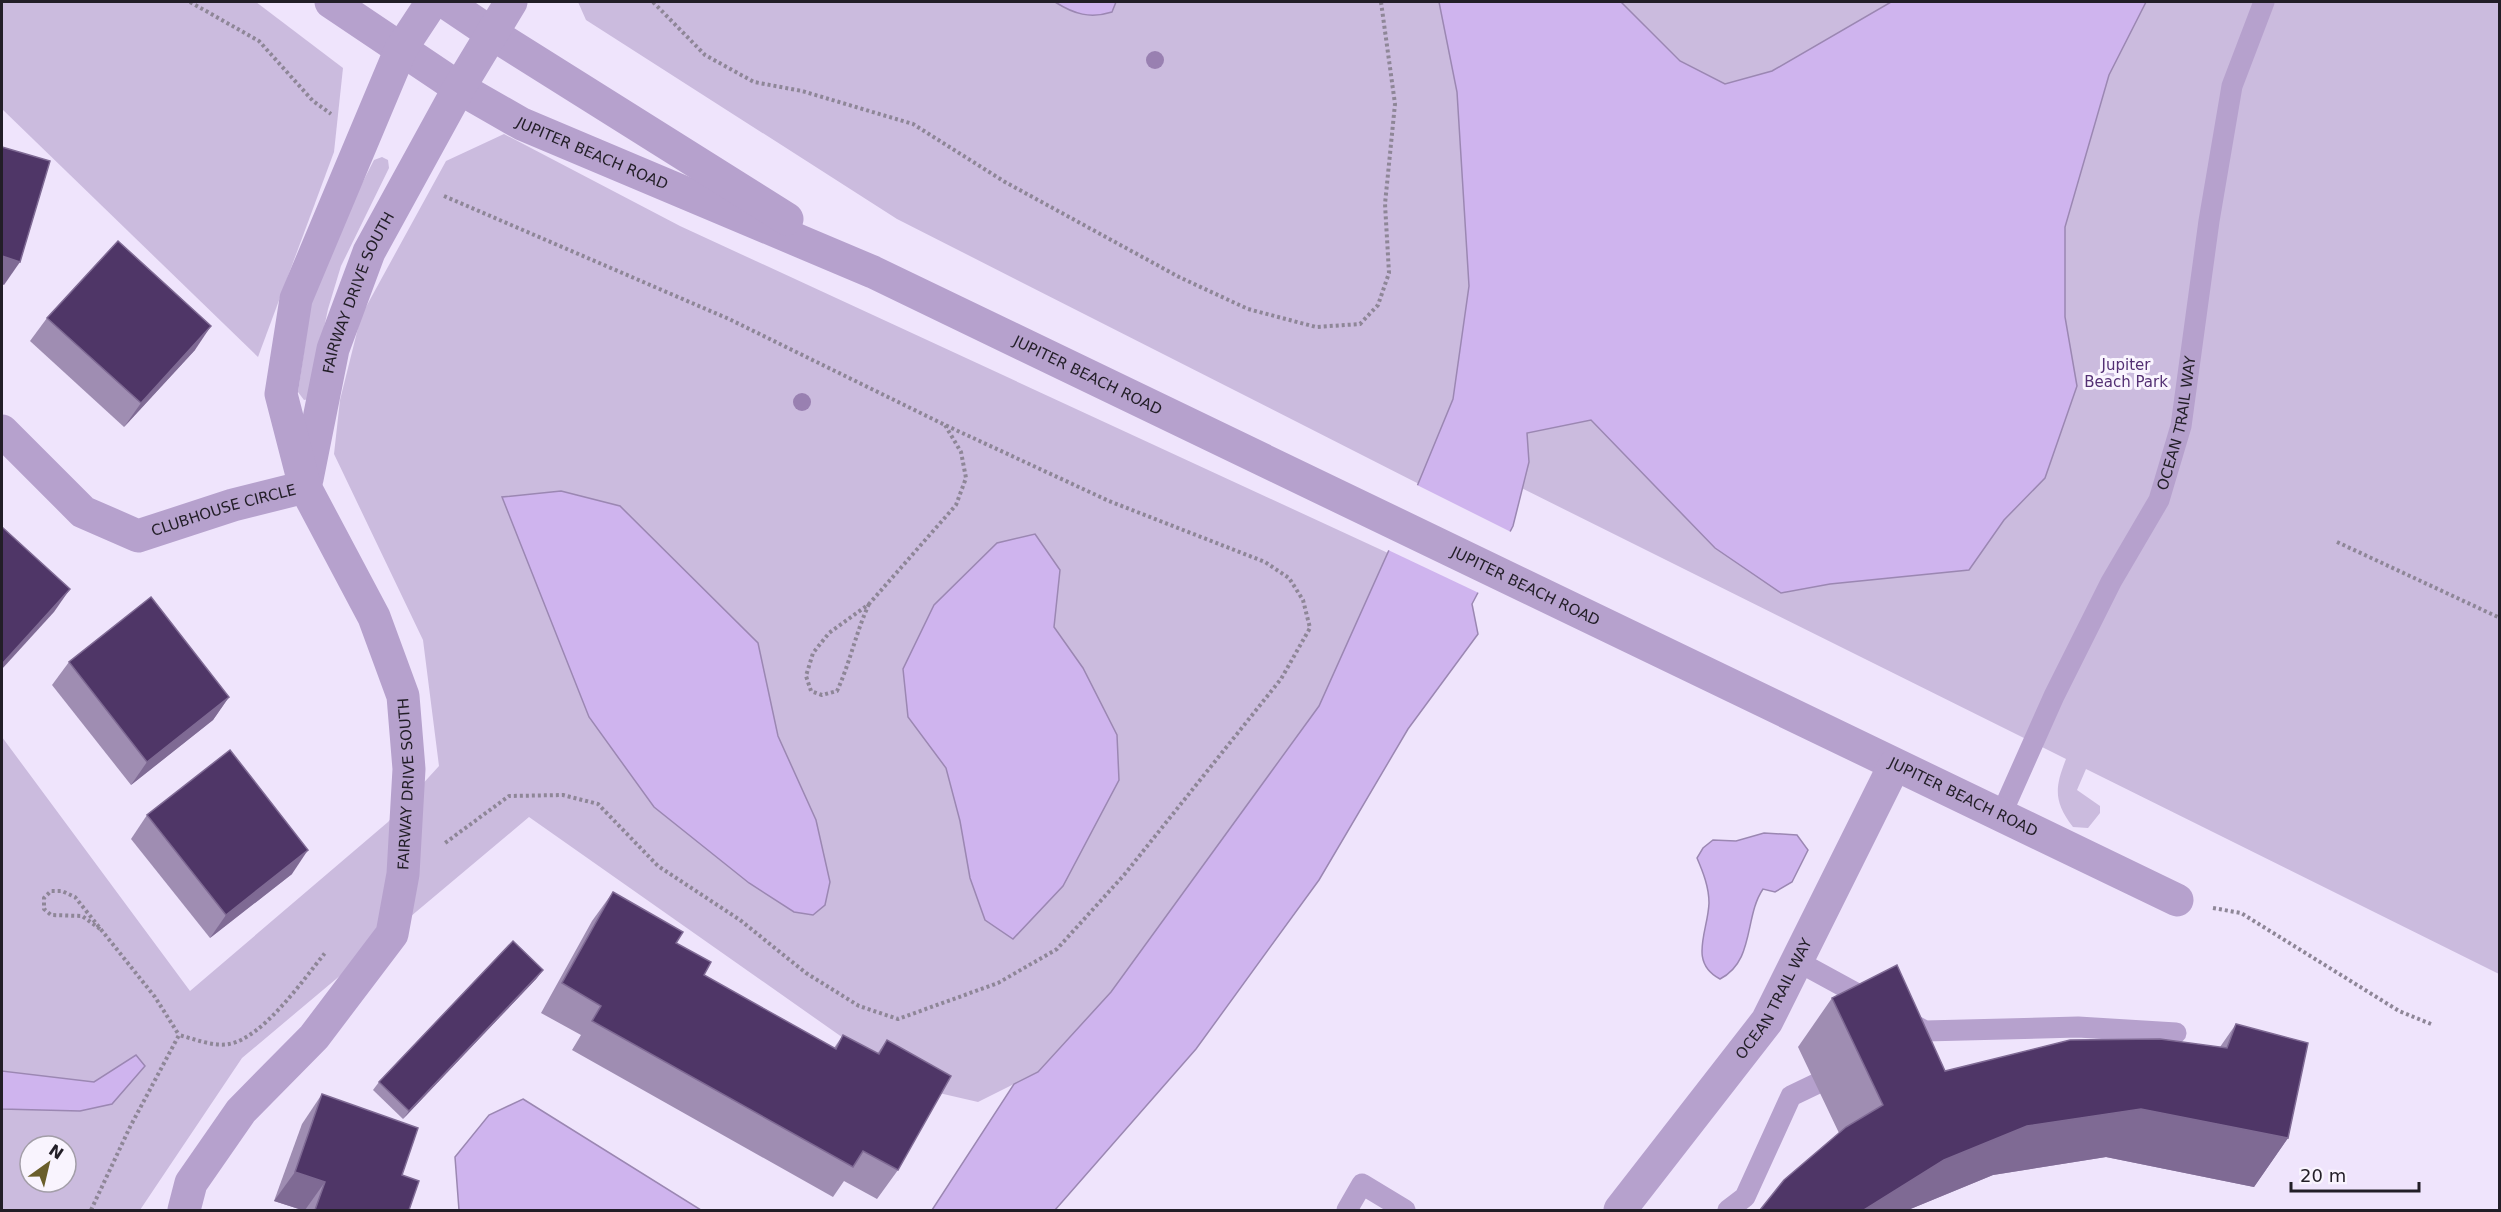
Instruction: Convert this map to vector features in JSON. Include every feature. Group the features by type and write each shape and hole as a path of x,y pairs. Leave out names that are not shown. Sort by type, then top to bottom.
{"street":[{"name":"JUPITER BEACH ROAD","path":"331,2 459,88 522,124 873,272 1570,606 1894,766 2177,900"},
{"path":"305,487 281,394 296,299 401,49 432,2"},
{"name":"JUPITER BEACH ROAD","path":"445,2 873,272"},
{"name":"FAIRWAY DRIVE SOUTH","path":"184,1210 191,1183 241,1111 314,1037 393,934 403,874 409,769 403,696 374,617 305,487 333,349 369,252 459,88 512,2"},
{"name":"CLUBHOUSE CIRCLE","path":"2,431 83,512 138,536 233,505 305,487"},
{"name":"OCEAN TRAIL WAY","path":"1629,1209 1767,1021 1894,766"}],"lane":[{"name":"OCEAN TRAIL WAY","path":"2001,815 2054,696 2111,582 2159,500 2181,426 2209,221 2232,86 2264,2"},
{"path":"1797,961 1925,1031"},
{"path":"1904,1042 1925,1031 2078,1027 2176,1033"},
{"path":"1728,1210 1745,1197 1791,1096 1816,1084"},
{"path":"1347,1210 1362,1184 1405,1210"}],"path":[{"path":"190,2 259,41 313,100 363,137"},
{"path":"653,2 705,55 754,82 802,91 913,124 1005,182 1179,277 1248,309 1316,327 1360,324 1378,305 1389,273 1385,204 1395,104 1381,2"},
{"path":"403,874 509,796 563,795 598,804 658,866 740,920 806,973 859,1006 898,1019 998,983 1057,949 1124,875 1281,679 1310,628 1303,600 1289,578 1265,562 1109,501 945,425 729,319 448,200 412,173"},
{"path":"869,604 856,632 846,671 837,691 822,696 811,692 806,676 813,653 830,633 869,604 956,505 966,478 961,452 945,425"},
{"path":"2337,542 2499,618"},
{"path":"100,929 82,916 51,915 44,909 44,898 51,891 62,891 75,897 155,997 179,1035 201,1041 230,1044 267,1024 333,944"},
{"path":"2177,900 2241,913 2399,1011 2431,1024"},
{"path":"91,1210 130,1128 179,1035"}],"green space":[{"path":"2,2 256,2 343,68 334,152 258,357 2,109"},
{"name":"Jupiter Beach Park","path":"578,2 2499,2 2499,974 2086,769 2077,790 2100,806 2100,813 2088,828 2073,827 2062,809 2058,794 2066,759 1441,448 1421,485 897,219 586,20"},
{"path":"504,134 680,226 1388,553 1319,706 1096,1013 1038,1072 978,1102 913,1087 529,817 242,1058 140,1210 2,1210 2,737 190,991 388,822 439,766 423,640 334,454 340,400 361,316 446,161"},
{"path":"382,157 388,160 389,168 341,266 328,309 309,399 304,400 298,392 311,303 355,197 374,160"}],"shaded area":[{"path":"1055,2 1116,2 1112,12 1089,15 1069,10"},
{"path":"1439,2 1621,2 1680,61 1725,84 1772,71 1891,2 2146,2 2109,75 2065,227 2065,317 2077,386 2045,478 2004,520 1969,570 1830,584 1781,593 1715,548 1591,420 1527,433 1529,462 1513,526 1472,604 1478,634 1408,729 1319,880 1196,1049 1055,1210 932,1210 1014,1084 1038,1072 1111,992 1319,706 1411,501 1453,399 1469,286 1457,92"},
{"path":"561,491 620,506 758,643 778,736 816,820 830,882 825,905 813,915 794,912 749,883 654,807 589,717 502,497"},
{"path":"1035,534 1060,570 1054,627 1083,668 1117,735 1119,780 1063,886 1013,939 985,920 970,878 960,821 946,768 908,717 903,669 934,605 997,543"},
{"path":"1764,833 1797,835 1808,850 1792,882 1775,892 1763,889 1753,912 1748,938 1739,961 1720,979 1710,972 1702,955 1709,897 1697,858 1703,848 1713,840 1736,841"},
{"path":"136,1055 145,1066 112,1104 80,1111 2,1109 2,1071 94,1082"},
{"path":"523,1099 701,1210 459,1210 455,1157 489,1115"}],"pier":[{"path":"1415,484 1513,533 1481,594 1386,549"}],"building":[{"path":"2,147 50,161 20,262 2,256"},
{"path":"118,241 211,326 141,403 47,318"},
{"path":"2,527 70,589 2,664"},
{"path":"151,597 229,697 147,762 69,662"},
{"path":"230,750 308,850 226,915 147,815"},
{"path":"613,892 683,932 676,943 711,962 704,975 836,1049 843,1035 879,1054 887,1040 951,1076 898,1170 863,1151 853,1167 592,1021 601,1006 562,983"},
{"path":"513,941 543,970 409,1111 379,1082"},
{"path":"1897,965 1945,1071 2070,1040 2160,1039 2227,1048 2236,1024 2308,1043 2288,1138 2141,1109 2027,1126 1944,1160 1864,1210 1760,1210 1784,1180 1846,1127 1883,1105 1832,998"},
{"path":"322,1094 418,1128 402,1175 419,1181 409,1210 315,1210 325,1182 295,1172"}]}
